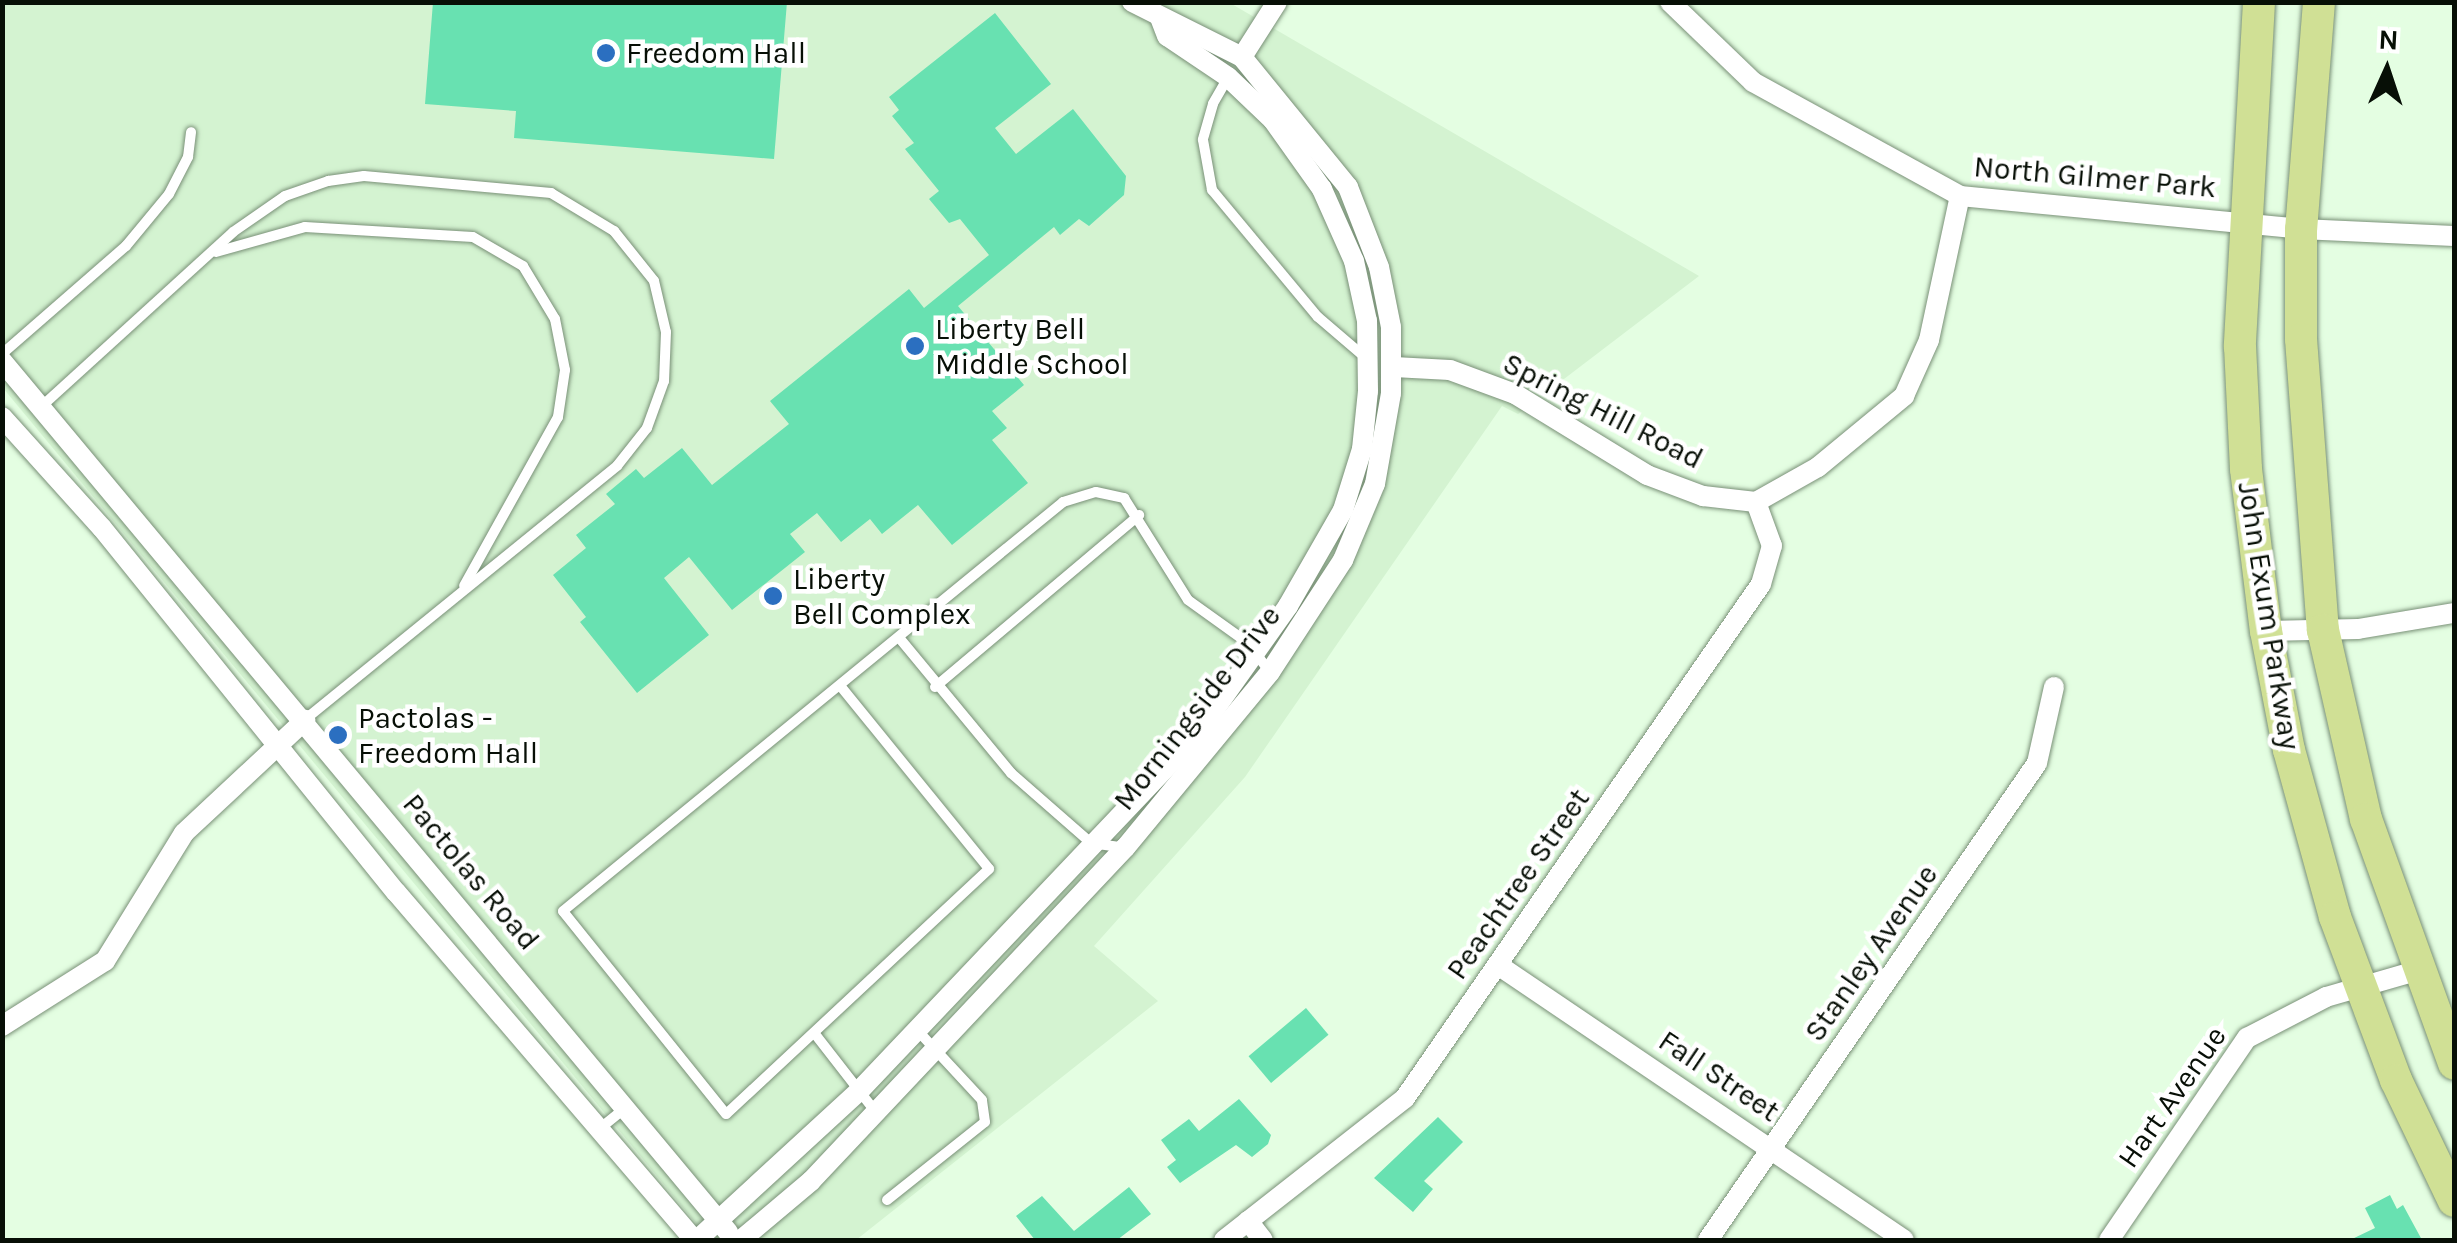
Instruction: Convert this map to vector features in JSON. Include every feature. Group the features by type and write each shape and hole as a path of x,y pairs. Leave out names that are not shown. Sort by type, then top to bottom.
{"main road":[{"name":"John Exum Parkway","path":"2259,2 2244,222 2246,468 2266,630 2314,848 2396,1080 2454,1201"},
{"name":"John Exum Parkway","path":"2319,2 2302,229 2305,451 2323,630 2366,820 2416,971 2454,1064"}],"street":[{"path":"1132,2 1160,18 1173,18 1242,57 1277,2"},
{"name":"North Gilmer Park","path":"1670,2 1754,82 1960,196 2302,229 2454,236"},
{"name":"Morningside Drive","path":"696,1240 859,1091 1195,737 1256,654 1343,510 1362,449 1370,362 1358,277 1333,210 1274,120 1228,77 1167,36 1160,18"},
{"name":"Morningside Drive","path":"738,1240 812,1180 1126,848 1270,672 1363,520 1384,453 1394,368 1379,268 1348,187 1242,57"},
{"path":"1756,502 1818,467 1904,396 1929,340 1960,196"},
{"name":"Pactolas Road","path":"2,362 738,1240"},
{"name":"Spring Hill Road","path":"1394,368 1450,370 1515,394 1647,475 1703,496 1756,502"},
{"path":"2,418 598,1131 696,1240"},
{"name":"Peachtree Street","path":"1224,1240 1405,1098 1761,584 1772,546 1756,502"},
{"path":"2266,630 2323,630 2454,613"},
{"name":"Stanley Avenue","path":"1708,1240 2038,764 2054,687"},
{"path":"2,1026 105,961 184,834 305,720"},
{"name":"Fall Street","path":"1498,965 1904,1240"},
{"name":"Hart Avenue","path":"2109,1240 2246,1038 2277,1018 2360,985 2416,971"},
{"path":"1248,1221 1263,1240"}],"lane":[{"path":"1242,57 1228,77 1203,140 1212,190 1318,317 1370,362 1394,368"},
{"path":"2,354 137,233 169,194 188,157 190,132"},
{"path":"42,406 209,254 285,196 364,176 552,193 614,231 654,281 666,332 664,381 647,428 617,466 305,720"},
{"path":"209,254 305,227 473,238 522,266 555,319 565,370 558,417 462,592"},
{"path":"842,688 989,869 726,1114 564,911 1080,493 1110,494 1139,515 1188,600 1256,654 1270,672"},
{"path":"935,688 1139,515"},
{"path":"901,640 935,688 1010,773 1091,844 1126,848"},
{"path":"887,1200 985,1122 982,1100 918,1031"},
{"path":"815,1034 876,1111"},
{"path":"598,1131 628,1106"}],"shaded area":[{"name":"Liberty Bell Complex","path":"2,3 1230,3 1699,276 1518,414 1502,406 1245,777 1094,946 1158,1001 856,1240 710,1240 3,388"}],"building":[{"name":"Freedom Hall","path":"433,2 787,2 774,159 514,138 516,111 425,104"},
{"name":"Liberty Bell Middle School","path":"995,13 1051,84 995,128 1016,154 1073,109 1126,176 1124,195 1089,226 1079,219 1060,235 1054,227 958,306 1024,385 992,411 1007,428 992,440 1028,483 952,545 918,505 882,534 870,519 841,542 817,513 790,534 805,552 732,610 689,557 664,578 709,635 637,693 580,622 586,617 553,575 586,548 576,535 615,504 606,494 636,469 644,478 682,448 712,485 789,424 770,401 909,289 924,308 989,255 960,219 949,223 929,199 939,191 905,149 914,143 892,116 899,110 889,97"},
{"path":"1306,1008 1328,1035 1271,1083 1249,1056"},
{"path":"1239,1099 1271,1135 1268,1144 1252,1157 1236,1145 1180,1183 1167,1167 1176,1160 1161,1140 1189,1119 1199,1131"},
{"path":"1438,1117 1463,1142 1424,1181 1433,1189 1413,1212 1374,1178"},
{"path":"1129,1187 1151,1214 1117,1240 1035,1240 1016,1216 1042,1196 1074,1231"},
{"path":"2390,1195 2397,1209 2403,1205 2422,1240 2350,1240 2375,1228 2365,1208"}],"place":[{"name":"Freedom Hall","path":"606,53"},
{"name":"Liberty Bell Middle School","path":"915,346"},
{"name":"Liberty Bell Complex","path":"773,596"},
{"name":"Pactolas - Freedom Hall","path":"338,735"}]}
